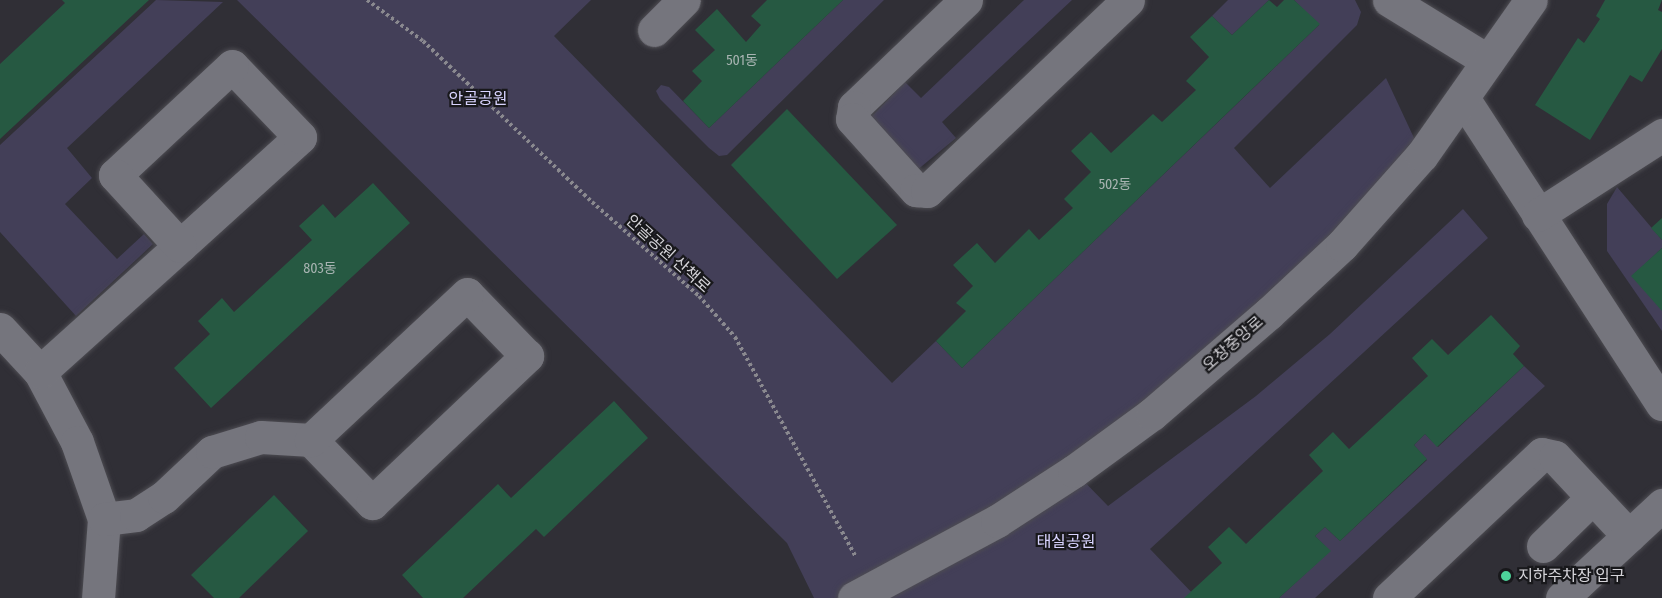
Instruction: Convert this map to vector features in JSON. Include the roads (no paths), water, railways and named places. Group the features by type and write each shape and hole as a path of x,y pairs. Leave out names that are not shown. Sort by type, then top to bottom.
{"street":[{"path":"654,30 684,0"},
{"path":"966,0 854,107 852,119 916,190 927,191 1128,0"},
{"path":"1389,0 1488,61"},
{"name":"오창중앙로","path":"864,594 997,520 1152,414 1342,244 1422,155 1531,0"},
{"path":"40,372 180,246 300,137 232,66 115,175 180,246"},
{"path":"1463,98 1662,404"},
{"path":"1538,215 1662,135"},
{"path":"104,519 136,515 164,497 212,452 261,437 311,440 372,503 527,356 467,294 311,440"},
{"path":"0,329 40,372 77,442 104,519 98,598"},
{"path":"1389,598 1542,454 1555,458 1629,536"},
{"path":"1543,546 1592,498"},
{"path":"1562,598 1662,505"}],"place":[{"name":"지하주차장 입구","path":"1506,576"}],"park label":[{"name":"안골공원","path":"478,99"},
{"name":"태실공원","path":"1066,542"}]}
